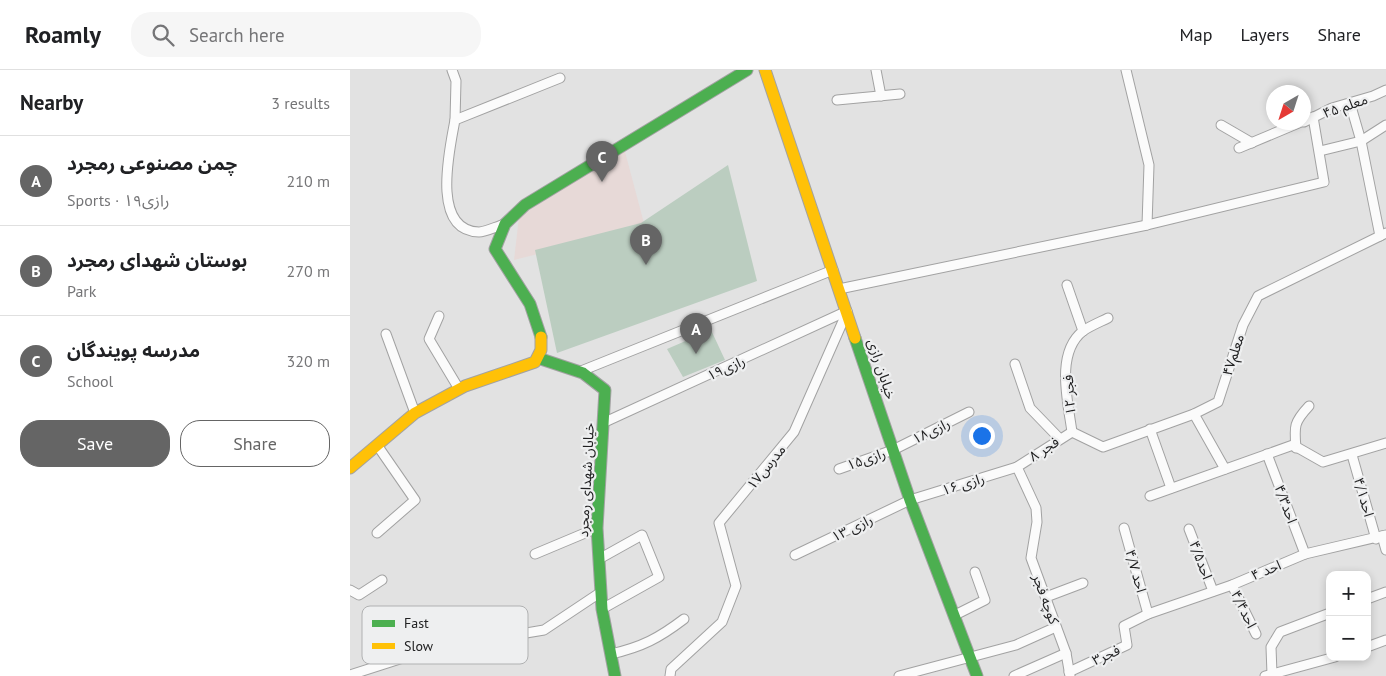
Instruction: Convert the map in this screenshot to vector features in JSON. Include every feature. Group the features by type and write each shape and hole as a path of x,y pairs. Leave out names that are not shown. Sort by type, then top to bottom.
{"street":[{"path":"452,70 456,81 455,120 447,167 447,198 451,215 462,227 479,232 505,224"},
{"path":"350,468 415,412 460,389 535,362 538,358 540,328 526,298 495,249 505,224 525,205 747,70"},
{"name":"خیابان رازی","path":"765,70 910,500 977,676"},
{"path":"876,70 881,96"},
{"path":"1126,70 1149,166 1147,225"},
{"path":"455,120 560,78"},
{"name":"معلم ۴۵","path":"1313,117 1386,90"},
{"path":"837,100 900,94"},
{"path":"1350,103 1383,235"},
{"path":"840,289 1147,225 1324,182 1313,117"},
{"path":"1221,125 1252,143"},
{"path":"1320,151 1361,141 1386,125"},
{"name":"معلم ۴۵","path":"1239,148 1283,130"},
{"name":"معلم۴۷","path":"1072,432 1103,447 1194,414 1218,402 1243,324 1258,296 1383,235"},
{"path":"582,370 833,270"},
{"path":"1067,285 1083,331"},
{"name":"رازی۱۹","path":"605,422 847,311"},
{"name":"مدرس۱۷","path":"670,676 671,669 722,622 736,586 719,523 794,432 847,311"},
{"path":"439,316 429,338 460,389"},
{"name":"فجر ۱۲","path":"1072,432 1065,380 1070,347 1083,331 1108,318"},
{"path":"386,334 415,412"},
{"name":"خیابان شهدای رمجرد","path":"538,358 582,370 595,379 605,390 605,422 597,528 602,609 615,676"},
{"path":"1015,364 1030,408 1059,438"},
{"path":"1296,448 1294,430 1296,420 1309,406"},
{"name":"رازی۱۸","path":"893,450 969,412"},
{"path":"1194,414 1225,469"},
{"path":"1150,429 1172,488"},
{"name":"فجر ۸","path":"1037,522 1036,508 1017,467 1059,438 1072,432"},
{"path":"1150,496 1293,445 1322,462 1386,442"},
{"path":"377,445 415,500 377,533"},
{"name":"رازی۱۵","path":"839,469 893,450"},
{"name":"احد۴/۳","path":"1268,454 1305,554"},
{"name":"احد۴/۱","path":"1352,454 1386,550"},
{"name":"رازی ۱۶","path":"910,500 1017,467"},
{"name":"رازی ۱۳","path":"795,556 910,500"},
{"name":"کوچه فجر","path":"1037,522 1031,558 1066,653 1069,674"},
{"path":"535,554 597,528"},
{"name":"احد ۴/۷","path":"1124,528 1148,614"},
{"name":"احد۴/۵","path":"1189,529 1213,591"},
{"path":"599,559 642,535 660,577 602,609"},
{"name":"احد ۴","path":"1148,614 1232,585 1305,554 1382,537"},
{"path":"955,615 985,600 975,572"},
{"path":"350,590 358,596 382,580"},
{"path":"1046,597 1082,583"},
{"name":"احد۴/۴","path":"1232,585 1256,634"},
{"path":"528,633 544,630 601,592"},
{"path":"1371,598 1386,592"},
{"name":"فجر۳","path":"1069,674 1127,645 1124,626 1148,614"},
{"path":"1326,615 1280,632 1271,647 1269,675 1326,659"},
{"path":"611,654 638,648 661,636 684,619"},
{"path":"899,676 1016,645 1056,627"},
{"path":"1371,646 1386,640"},
{"path":"1014,676 1066,653"},
{"path":"350,675 384,664"}],"shaded area":[{"path":"624,148 645,227 514,260 519,217"}],"green space":[{"path":"728,165 757,281 557,353 535,250 641,223"},
{"path":"711,330 725,360 683,377 667,349"}],"traffic: fast":[{"path":"541,337 530,304 495,249 505,224 525,205 747,70"},
{"path":"855,338 910,500 977,676"},
{"path":"538,358 583,373 605,390 597,528 602,609 615,676"}],"traffic: slow":[{"path":"765,70 855,338"},
{"path":"350,468 415,413 465,386 535,362 541,350 541,337"}],"place":[{"name":"مدرسه پویندگان","path":"602,182"},
{"name":"بوستان شهدای رمجرد","path":"646,265"},
{"name":"چمن مصنوعی رمجرد","path":"696,354"}]}
